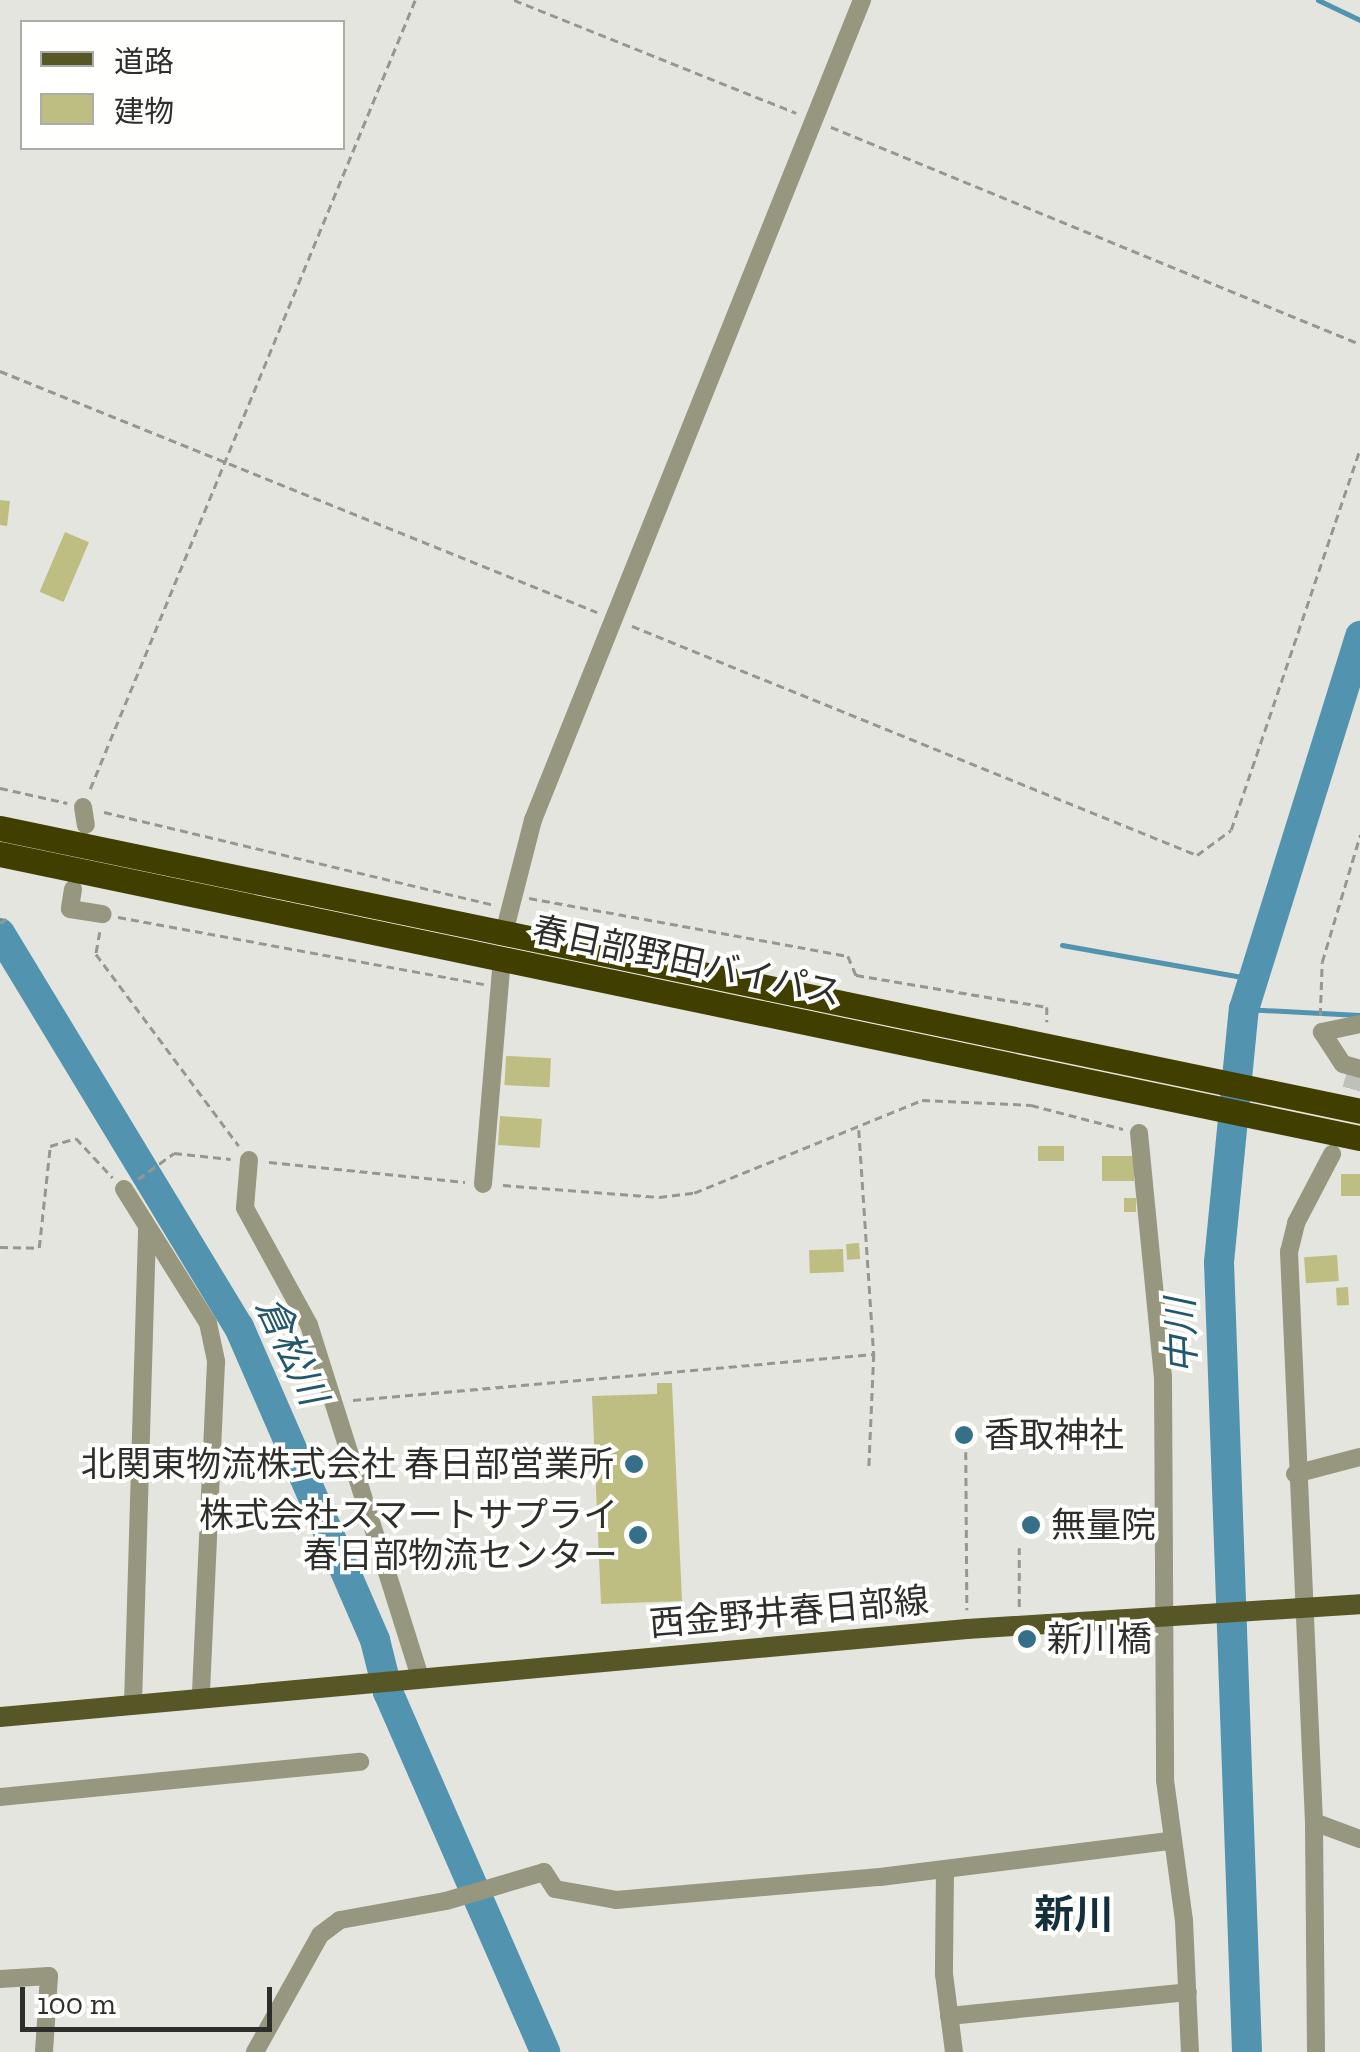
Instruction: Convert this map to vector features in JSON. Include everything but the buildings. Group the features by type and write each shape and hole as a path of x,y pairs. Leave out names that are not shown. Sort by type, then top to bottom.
{"highway":[{"name":"春日部野田バイパス","path":"0,828 509,911 1152,1082"},
{"name":"春日部野田バイパス","path":"0,854 502,958 1315,1115 1360,1138"},
{"name":"春日部野田バイパス","path":"1315,1115 1360,1111"}],"main road":[{"path":"1177,1615 1360,1604"},
{"name":"西金野井春日部線","path":"201,1697 967,1628 1177,1615"},
{"path":"0,1717 201,1697"}],"street":[{"path":"509,911 532,820 862,0"},
{"path":"73,889 70,909 103,914"},
{"path":"483,1184 502,958"},
{"path":"1360,1024 1322,1032 1343,1064 1360,1070"},
{"path":"1139,1133 1159,1304 1177,1615 1169,1841 1184,1921 1190,2052"},
{"path":"1316,2052 1314,1822 1298,1609 1289,1252 1296,1223 1332,1154"},
{"path":"250,1160 245,1208 310,1325 337,1401 420,1676"},
{"path":"124,1189 208,1323 216,1362 201,1697"},
{"path":"134,1704 147,1226"},
{"path":"1296,1474 1360,1458"},
{"path":"0,1797 360,1762"},
{"path":"1314,1822 1360,1840"},
{"path":"255,2052 320,1935 340,1920 446,1901 496,1883 544,1872 555,1889 616,1900 944,1870 1169,1841"},
{"path":"944,1870 949,2016 954,2052"},
{"path":"0,1979 49,1976 44,2052"},
{"path":"949,2016 1188,1992"}],"path":[{"path":"84,816 222,460 416,0"},
{"path":"514,0 1360,344"},
{"path":"0,371 1198,856 1231,830 1360,449"},
{"path":"0,788 84,816 509,911 848,956 856,975 1048,1007 1048,1022"},
{"path":"1322,1032 1322,962 1360,835"},
{"path":"250,1160 96,954 103,914 500,987"},
{"path":"0,923 8,918"},
{"path":"0,1246 38,1248 50,1146 76,1138 124,1189 174,1153 483,1184 659,1196 694,1193 922,1100 1031,1105 1139,1133"},
{"path":"859,1128 874,1354 869,1468"},
{"path":"337,1401 874,1354"},
{"path":"966,1452 967,1628"},
{"path":"1019,1548 1019,1625"}],"waterway":[{"path":"1318,0 1360,20"},
{"name":"中川","path":"1247,2052 1219,1262 1244,1009 1360,636"},
{"name":"倉松川","path":"0,933 239,1327 375,1640 388,1692 545,2052"},
{"path":"1062,945 1253,979"},
{"path":"1244,1009 1360,1015"}],"tunnel":[{"path":"1344,1115 1357,1069"}],"place":[{"name":"香取神社","path":"964,1435"},
{"name":"北関東物流株式会社 春日部営業所","path":"634,1464"},
{"name":"無量院","path":"1031,1525"},
{"name":"株式会社スマートサプライ 春日部物流センター","path":"638,1535"},
{"name":"新川橋","path":"1027,1639"}],"district":[{"name":"新川","path":"1074,1914"}]}
